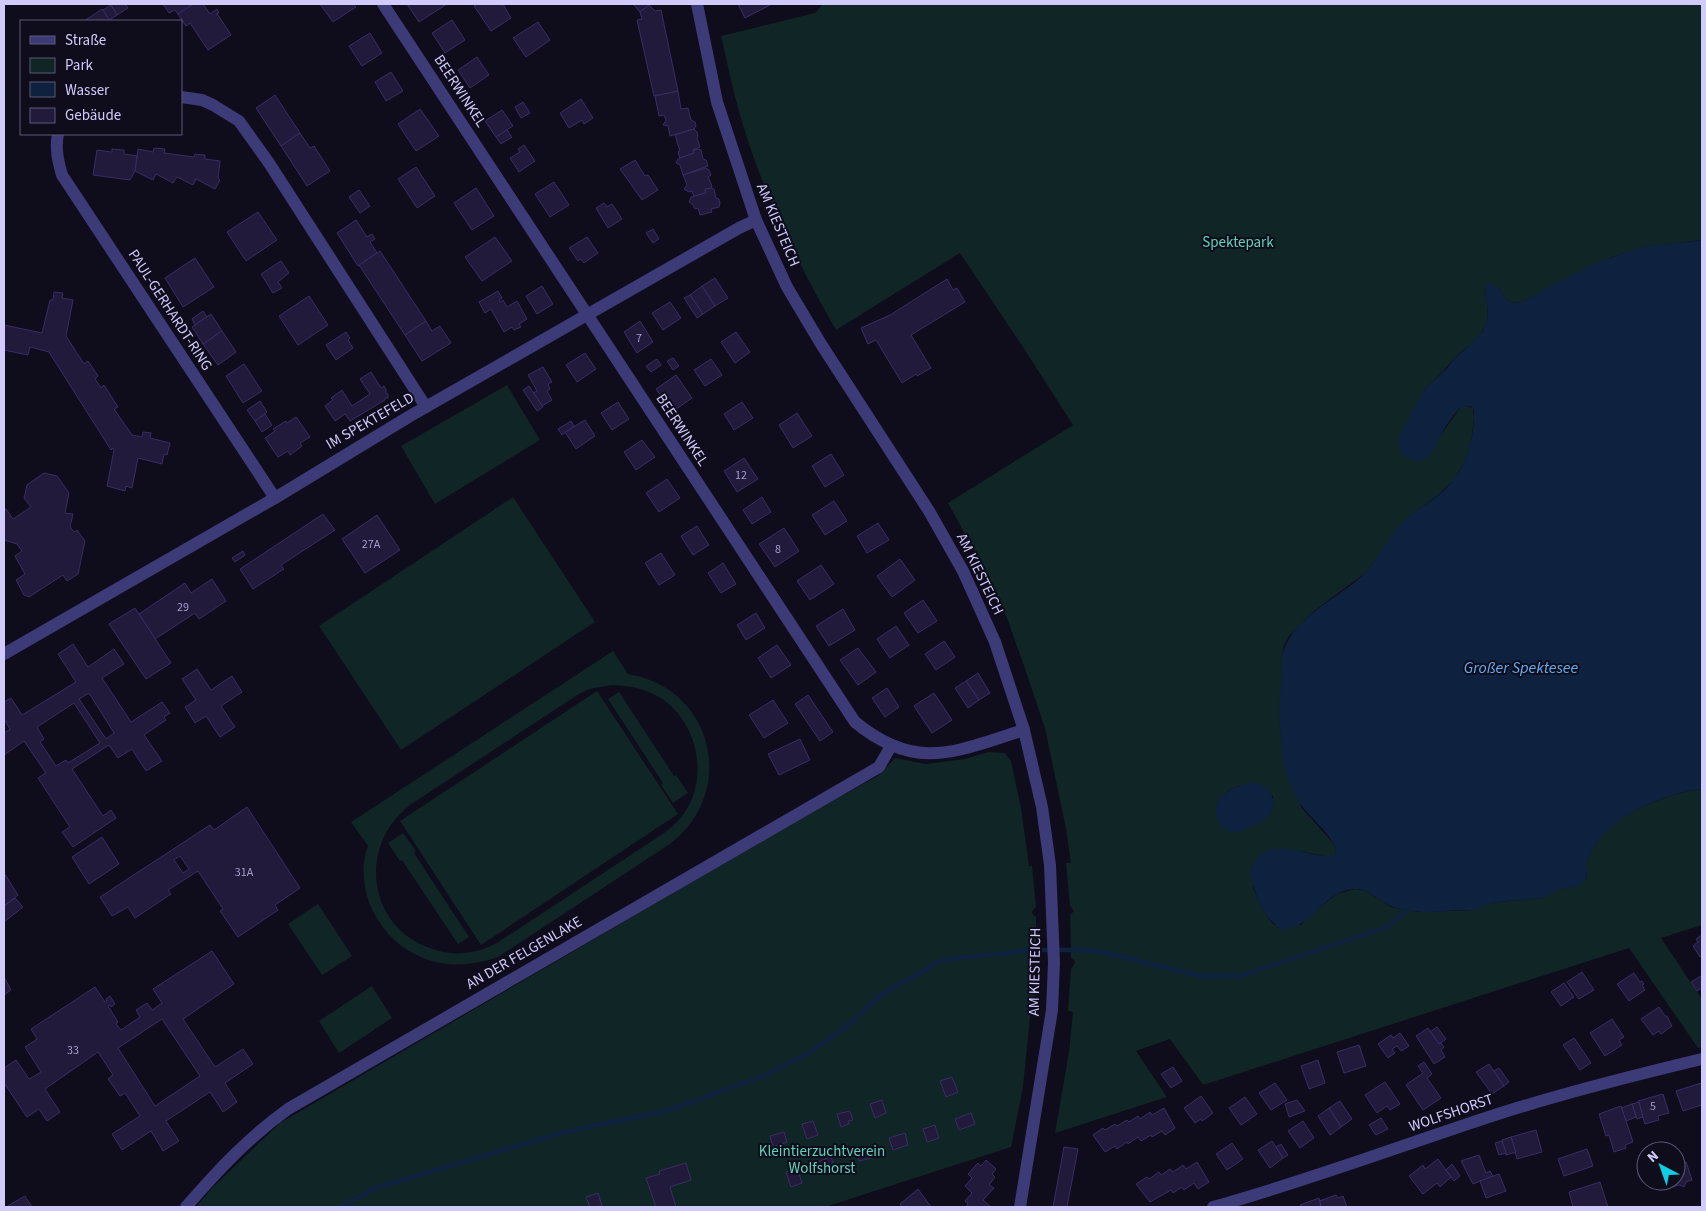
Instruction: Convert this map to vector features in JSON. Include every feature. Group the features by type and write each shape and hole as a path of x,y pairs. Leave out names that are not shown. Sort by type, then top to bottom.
{"street":[{"name":"BEERWINKEL","path":"383,4 855,722 870,735 890,746 921,754 952,752 1024,730"},
{"name":"AM KIESTEICH","path":"697,4 717,102 756,220 792,296 929,512 962,572 995,642 1024,730 1042,807 1050,865 1053,919 1052,1010 1020,1207"},
{"path":"182,97 202,100 239,121 269,164 426,407"},
{"name":"PAUL-GERHARDT-RING","path":"58,135 57,155 62,175 275,498"},
{"name":"IM SPEKTEFELD","path":"4,654 275,498 426,407 756,220"},
{"name":"AN DER FELGENLAKE","path":"186,1207 219,1168 248,1140 288,1109 879,767 890,746"},
{"name":"WOLFSHORST","path":"1213,1207 1309,1179 1502,1113 1613,1080 1702,1059"}],"green space":[{"name":"Spektepark","path":"823,4 1702,4 1702,240 1650,246 1612,257 1518,303 1511,302 1499,289 1486,286 1488,317 1485,327 1473,342 1424,390 1438,439 1460,408 1465,406 1473,408 1471,444 1467,457 1454,480 1437,496 1410,516 1365,573 1313,612 1289,636 1284,646 1281,696 1301,807 1333,843 1336,849 1335,854 1327,857 1305,852 1272,849 1253,887 1262,907 1274,925 1301,925 1311,914 1337,894 1355,889 1366,891 1391,907 1418,912 1473,910 1489,903 1542,898 1555,890 1574,886 1587,875 1586,863 1590,853 1603,833 1616,822 1639,808 1664,798 1702,789 1702,925 1661,938 1702,999 1702,1047 1698,1048 1629,948 1203,1085 1170,1039 1136,1051 1167,1097 1055,1133 1069,1052 1073,1012 1068,1011 1071,969 1075,963 1071,958 1070,915 1074,911 1070,906 1066,863 1071,863 1066,829 1045,728 1007,618 982,565 948,503 1073,425 960,253 836,330 796,256 772,205 740,114 721,36 815,13","holes":["1239,786 1273,796 1272,809 1265,819 1220,799 1228,791"]},
{"path":"507,385 540,440 435,504 401,446"},
{"path":"513,497 595,622 401,750 319,626"},
{"path":"613,651 628,674 657,683 680,699 697,720 707,745 709,771 704,797 691,822 670,844 498,957 478,963 439,963 421,957 405,948 390,936 378,921 369,902 364,874 364,860 368,846 351,822","holes":["612,685 642,690 659,697 672,707 683,720 691,735 696,751 698,768 691,800 681,818 664,833 497,943 481,950 450,953 430,948 408,937 392,921 382,902 376,882 377,860 383,839 395,819 413,803 579,694 589,689"]},
{"path":"597,691 678,814 481,945 400,821"},
{"path":"619,692 674,776 676,775 688,793 673,803 661,785 663,783 608,699"},
{"name":"Kleintierzuchtverein Wolfshorst","path":"988,752 1005,753 1011,761 1021,808 1029,866 1032,866 1036,907 1032,912 1036,917 1036,957 1032,963 1036,967 1035,1008 1031,1008 1023,1087 1011,1147 825,1207 196,1207 213,1187 280,1123 808,814 878,776 895,758 926,764 965,759"},
{"path":"403,833 469,937 458,944 402,860 400,861 388,843"},
{"path":"318,904 352,956 322,975 288,924"},
{"path":"372,986 392,1018 339,1053 319,1021"}],"water":[{"name":"Großer Spektesee","path":"1702,240 1702,789 1670,796 1638,809 1623,818 1598,841 1589,855 1585,881 1577,886 1529,900 1492,903 1473,910 1433,912 1420,912 1393,907 1368,892 1355,889 1344,891 1334,896 1301,924 1282,930 1270,920 1264,911 1254,887 1252,867 1258,857 1266,851 1276,849 1329,856 1335,854 1336,849 1328,835 1300,804 1289,782 1284,765 1280,728 1282,656 1286,644 1302,623 1362,576 1403,522 1445,490 1460,471 1472,437 1474,412 1470,406 1460,408 1454,414 1431,453 1423,460 1418,461 1403,455 1399,444 1399,436 1424,390 1483,331 1488,311 1485,293 1486,286 1489,283 1494,285 1511,302 1522,302 1599,262 1632,250 1655,245"},
{"path":"1251,782 1269,791 1272,796 1273,808 1264,820 1254,826 1236,832 1225,829 1216,814 1217,803 1227,792"}],"building":[{"path":"110,4 125,4 128,8 117,15"},
{"path":"163,4 193,4 178,14 175,10 169,13"},
{"path":"193,4 203,4 210,14 217,9 219,13 216,14 231,35 208,50 190,23 186,26 178,14"},
{"path":"320,4 353,4 356,7 333,22"},
{"path":"407,4 447,4 419,22"},
{"path":"477,4 503,4 511,18 491,31 474,6"},
{"path":"633,4 651,4 640,12"},
{"path":"738,4 772,4 745,18"},
{"path":"111,5 117,15 109,20 103,10"},
{"path":"649,5 655,11 661,10 678,91 654,96 637,20 642,19 640,12"},
{"path":"102,9 109,20 86,20"},
{"path":"452,20 465,40 445,53 432,33"},
{"path":"538,22 550,40 526,57 513,38"},
{"path":"370,33 382,53 362,66 349,46"},
{"path":"477,57 489,75 470,88 458,70"},
{"path":"391,72 403,91 386,101 375,82"},
{"path":"678,91 681,109 688,108 691,120 695,122 696,126 694,129 670,136 668,126 663,125 666,120 664,115 659,116 655,96"},
{"path":"275,95 300,133 281,146 256,108"},
{"path":"581,99 593,118 584,124 582,120 569,128 560,113"},
{"path":"523,102 530,113 521,118 515,107"},
{"path":"420,109 439,136 416,151 398,124"},
{"path":"502,110 513,126 496,137 485,121"},
{"path":"694,129 697,132 700,147 693,150 694,153 680,158 675,135"},
{"path":"507,130 512,137 501,144 496,137"},
{"path":"300,133 310,148 314,146 330,171 307,186 281,146"},
{"path":"524,145 535,161 519,172 510,158 520,152 518,149"},
{"path":"154,148 165,149 164,153 194,157 195,154 205,155 205,159 220,161 218,178 220,180 215,189 196,179 193,185 177,177 173,183 156,174 153,180 135,171 138,149 153,152"},
{"path":"112,149 124,150 124,154 137,156 135,171 130,180 93,175 97,150 112,152"},
{"path":"693,150 701,150 703,159 706,160 708,166 683,175 680,165 676,163 678,159 694,153"},
{"path":"635,160 645,176 648,175 658,190 642,200 620,169"},
{"path":"416,167 435,196 417,208 398,179"},
{"path":"706,168 711,175 708,177 712,186 705,189 706,193 694,196 692,191 689,192 684,189 687,185 683,175"},
{"path":"554,182 569,205 550,217 535,194"},
{"path":"476,188 494,216 472,230 454,203"},
{"path":"705,189 714,189 716,198 719,199 719,207 711,209 712,212 700,215 698,208 695,209 689,202 691,197 706,193"},
{"path":"359,190 370,206 360,213 349,197"},
{"path":"604,203 607,207 612,204 622,219 608,228 596,208"},
{"path":"258,212 277,240 246,261 227,232"},
{"path":"356,220 367,237 372,234 375,239 370,242 377,253 358,266 337,233"},
{"path":"653,229 659,239 653,243 646,233"},
{"path":"495,237 512,261 482,281 465,257"},
{"path":"587,237 598,253 584,263 581,259 578,261 569,248"},
{"path":"380,251 426,321 405,335 359,265"},
{"path":"195,258 214,287 183,307 165,278"},
{"path":"281,261 289,273 278,282 282,288 273,293 261,274"},
{"path":"715,278 728,298 715,306 702,286"},
{"path":"947,279 953,290 957,288 965,302 911,335 931,368 917,376 916,374 902,383 876,340 868,344 861,328 890,315"},
{"path":"542,286 553,304 537,314 526,296"},
{"path":"702,286 715,306 703,314 690,295"},
{"path":"498,291 502,298 499,300 500,302 503,300 507,307 517,301 527,319 519,324 521,327 514,330 512,327 504,332 491,309 485,313 479,302"},
{"path":"54,292 63,293 62,298 73,300 66,336 84,364 88,361 98,376 95,379 101,388 104,385 118,407 114,409 132,435 142,437 143,432 151,433 150,438 170,443 167,455 164,454 162,464 138,458 132,488 126,486 125,491 107,486 114,450 113,448 111,450 49,352 30,347 28,355 4,350 4,325 42,333 50,300 53,300"},
{"path":"690,295 703,314 697,318 684,298"},
{"path":"309,296 328,325 298,345 279,316"},
{"path":"670,302 681,318 663,330 652,313"},
{"path":"203,311 207,317 195,325 192,319"},
{"path":"211,314 222,331 203,344 192,327"},
{"path":"426,321 432,331 440,326 451,343 422,361 405,335"},
{"path":"640,321 653,342 637,353 624,332"},
{"path":"222,331 236,352 218,365 203,344"},
{"path":"346,332 353,348 336,360 326,345"},
{"path":"736,332 750,352 735,363 721,342"},
{"path":"585,353 596,369 577,382 566,365"},
{"path":"673,358 679,366 673,370 667,361"},
{"path":"657,359 661,365 651,372 646,366"},
{"path":"711,359 722,375 705,386 694,370"},
{"path":"244,364 262,391 243,403 226,376"},
{"path":"543,367 552,382 548,384 550,389 547,391 552,400 542,406 533,393 537,391 528,375"},
{"path":"371,372 381,388 384,386 388,398 385,398 385,400 350,421 345,414 335,421 325,406 333,400 331,398 342,390 352,406 370,394 360,379"},
{"path":"676,375 692,398 672,412 656,389"},
{"path":"529,386 543,407 537,411 523,390"},
{"path":"260,401 267,412 255,421 247,410"},
{"path":"618,402 629,419 612,430 601,413"},
{"path":"742,402 753,418 734,430 724,414"},
{"path":"797,413 812,436 793,448 779,425"},
{"path":"265,414 272,425 262,432 255,421"},
{"path":"296,417 310,437 300,443 302,446 290,455 288,451 278,457 265,438 275,431 273,429"},
{"path":"585,420 595,436 576,449 565,432"},
{"path":"571,421 574,426 562,435 558,429"},
{"path":"642,440 655,457 636,470 624,452"},
{"path":"831,454 844,475 825,487 812,466"},
{"path":"744,458 758,479 737,492 724,471"},
{"path":"44,473 57,476 69,493 65,513 73,514 70,527 74,532 77,530 85,541 78,574 67,581 63,575 29,597 24,595 16,580 25,574 15,556 22,551 17,544 4,540 4,509 13,519 31,507 24,498 27,485"},
{"path":"667,479 680,498 659,512 646,493"},
{"path":"762,497 771,512 752,524 743,510"},
{"path":"834,501 847,521 825,535 812,515"},
{"path":"323,514 335,530 281,565 284,569 253,589 240,569"},
{"path":"377,515 400,550 365,573 342,539"},
{"path":"878,523 889,540 867,553 857,536"},
{"path":"697,526 709,545 693,555 681,536"},
{"path":"784,528 799,551 775,567 759,544"},
{"path":"243,551 245,555 235,562 232,558"},
{"path":"661,553 675,575 659,585 645,563"},
{"path":"900,559 915,580 892,597 877,576"},
{"path":"723,563 736,584 721,593 708,573"},
{"path":"821,565 834,584 810,600 797,581"},
{"path":"212,579 226,601 199,619 195,613 155,639 139,614 185,583 191,593"},
{"path":"923,600 937,621 918,633 904,613"},
{"path":"135,608 171,663 146,679 109,624"},
{"path":"843,609 855,630 829,646 816,626"},
{"path":"756,613 765,628 746,640 737,625"},
{"path":"896,626 909,645 890,658 877,639"},
{"path":"944,641 955,657 936,670 925,654"},
{"path":"73,644 88,667 114,649 124,664 102,678 131,722 162,702 170,713 164,717 166,720 144,735 162,761 146,771 132,749 118,758 109,745 72,769 103,816 111,810 116,818 73,847 62,832 70,827 38,778 46,773 24,741 4,755 4,733 10,729 4,719 4,702 11,698 22,715 76,682 58,654","holes":["89,693 114,733 106,739 79,699","74,703 100,743 68,763 66,760 56,766 40,742 44,739 37,727"]},
{"path":"777,645 791,665 771,678 758,658"},
{"path":"858,648 876,672 858,685 840,660"},
{"path":"197,669 211,690 232,676 242,692 221,706 235,727 220,737 206,716 195,723 185,707 196,700 182,679"},
{"path":"978,673 990,693 979,700 966,681"},
{"path":"966,681 979,700 968,708 955,688"},
{"path":"887,688 899,707 885,717 872,698"},
{"path":"934,693 952,720 932,733 914,706"},
{"path":"808,695 833,732 820,741 795,704"},
{"path":"773,700 788,723 764,738 749,715"},
{"path":"800,739 810,760 779,775 768,754"},
{"path":"247,807 300,888 275,905 278,910 238,937 220,911 223,909 198,871 168,890 171,894 135,918 128,907 112,916 100,897 210,825 214,830","holes":["180,856 189,869 183,873 174,860"]},
{"path":"102,837 119,864 89,884 72,857"},
{"path":"4,873 18,895 4,906"},
{"path":"15,898 23,907 4,922 4,906"},
{"path":"1702,935 1702,956 1700,957 1693,946 1698,942 1696,939"},
{"path":"212,951 234,984 183,1019 215,1067 243,1049 253,1064 225,1083 237,1102 223,1112 210,1092 166,1121 179,1141 163,1151 151,1131 122,1150 112,1134 140,1116 125,1093 120,1096 108,1079 113,1075 98,1052 45,1089 60,1112 47,1121 39,1109 27,1117 4,1083 4,1068 16,1060 29,1079 41,1072 25,1047 37,1039 31,1029 95,987 105,1002 110,996 115,1004 111,1007 110,1005 108,1006 118,1022 116,1024 121,1030 140,1017 136,1010 147,1003 152,1010 162,1003 153,989","holes":["162,1019 200,1076 155,1106 118,1048"]},
{"path":"1582,972 1594,990 1579,999 1567,982"},
{"path":"1634,973 1640,982 1642,981 1644,984 1642,985 1645,990 1629,1001 1617,984"},
{"path":"1701,976 1702,988 1697,991 1691,982"},
{"path":"4,977 11,990 4,995"},
{"path":"1564,983 1574,997 1561,1006 1551,992"},
{"path":"1659,1007 1667,1016 1672,1026 1661,1034 1659,1031 1653,1035 1641,1019"},
{"path":"1612,1019 1624,1037 1619,1040 1622,1045 1605,1056 1590,1033"},
{"path":"1437,1027 1446,1039 1439,1044 1430,1032"},
{"path":"1428,1028 1439,1044 1441,1043 1444,1047 1441,1050 1445,1057 1434,1064 1416,1036"},
{"path":"1400,1033 1409,1046 1401,1051 1397,1046 1392,1049 1395,1053 1388,1058 1378,1044 1391,1035 1393,1038"},
{"path":"1574,1038 1591,1063 1580,1070 1563,1045"},
{"path":"1359,1045 1366,1066 1344,1073 1337,1052"},
{"path":"1318,1060 1325,1083 1309,1089 1301,1066"},
{"path":"1424,1062 1432,1074 1427,1078 1441,1098 1423,1110 1406,1085 1423,1073 1418,1066"},
{"path":"1489,1064 1504,1086 1492,1094 1476,1072"},
{"path":"1173,1067 1182,1081 1171,1088 1161,1074"},
{"path":"1499,1068 1509,1082 1504,1086 1494,1071"},
{"path":"952,1077 958,1092 946,1097 940,1081"},
{"path":"1385,1082 1400,1104 1390,1110 1387,1106 1377,1113 1365,1095"},
{"path":"1275,1083 1287,1100 1271,1110 1259,1093"},
{"path":"1701,1083 1702,1105 1683,1111 1676,1091"},
{"path":"1663,1094 1669,1113 1658,1116 1659,1120 1645,1124 1638,1101"},
{"path":"1201,1096 1213,1113 1202,1121 1201,1119 1195,1123 1184,1108"},
{"path":"1245,1097 1257,1114 1241,1125 1229,1108"},
{"path":"882,1100 886,1113 875,1118 870,1104"},
{"path":"1297,1100 1305,1111 1289,1117 1285,1104"},
{"path":"1340,1101 1352,1119 1341,1127 1329,1108"},
{"path":"1639,1102 1643,1117 1637,1119 1632,1104"},
{"path":"1632,1104 1636,1117 1626,1121 1621,1108"},
{"path":"1621,1106 1633,1142 1625,1145 1626,1148 1614,1152 1609,1135 1606,1136 1599,1114"},
{"path":"1164,1108 1175,1128 1165,1135 1162,1131 1141,1141 1138,1137 1117,1149 1115,1146 1105,1152 1093,1135 1103,1128 1105,1130 1115,1124 1117,1126 1127,1120 1129,1122 1138,1116 1140,1119 1150,1112 1152,1115"},
{"path":"1329,1108 1341,1127 1330,1135 1318,1116"},
{"path":"850,1111 853,1120 848,1121 849,1124 841,1127 837,1114"},
{"path":"971,1113 975,1124 959,1130 955,1119"},
{"path":"1381,1118 1388,1129 1376,1135 1369,1125"},
{"path":"813,1121 818,1135 807,1139 802,1124"},
{"path":"1303,1121 1314,1138 1300,1148 1288,1131"},
{"path":"935,1125 939,1138 927,1142 923,1129"},
{"path":"1536,1130 1542,1152 1517,1159 1511,1137"},
{"path":"784,1132 787,1142 773,1147 770,1136"},
{"path":"905,1133 908,1145 893,1150 889,1138"},
{"path":"1511,1137 1516,1152 1506,1155 1502,1140"},
{"path":"1272,1141 1283,1158 1270,1168 1258,1150"},
{"path":"1502,1141 1506,1153 1499,1155 1495,1143"},
{"path":"1232,1143 1243,1159 1227,1170 1216,1154"},
{"path":"1281,1144 1288,1155 1283,1158 1276,1147"},
{"path":"867,1147 871,1158 859,1161 856,1150"},
{"path":"1064,1147 1078,1149 1067,1207 1053,1207"},
{"path":"1587,1149 1593,1166 1564,1176 1558,1159"},
{"path":"1479,1155 1486,1173 1490,1171 1493,1176 1473,1184 1461,1161"},
{"path":"831,1157 835,1169 821,1173 817,1162"},
{"path":"1438,1159 1451,1177 1440,1187 1437,1183 1423,1194 1409,1176 1423,1165 1425,1169"},
{"path":"986,1160 996,1169 992,1174 995,1177 989,1185 994,1188 983,1200 991,1207 966,1207 968,1204 965,1201 972,1193 965,1186 972,1178 968,1174 978,1163 981,1166"},
{"path":"1197,1162 1209,1182 1198,1189 1194,1183 1184,1190 1182,1187 1173,1193 1171,1190 1150,1202 1136,1184 1147,1177 1149,1179 1159,1172 1161,1175 1170,1169 1173,1172 1183,1165 1186,1169"},
{"path":"1686,1162 1692,1180 1686,1182"},
{"path":"686,1163 691,1180 670,1187 676,1207 656,1207 646,1178 660,1174 659,1171"},
{"path":"1452,1164 1460,1176 1454,1181 1446,1170"},
{"path":"797,1168 802,1183 791,1187 786,1172"},
{"path":"1499,1174 1506,1191 1486,1198 1480,1181"},
{"path":"1600,1182 1608,1207 1573,1207 1569,1192"},
{"path":"918,1189 931,1207 902,1207 900,1204"},
{"path":"598,1193 602,1206 590,1207 586,1197"},
{"path":"1336,1195 1338,1198 1343,1196 1347,1207 1321,1207 1319,1201"},
{"path":"25,1196 32,1207 6,1207"},
{"path":"1319,1198 1321,1207 1302,1207 1300,1205"}],"waterway":[{"path":"341,1207 375,1188 565,1132 666,1111 761,1077 807,1054 846,1027 878,997 942,960 1030,950 1082,950 1103,952 1200,976 1240,976 1387,927 1407,910"}]}
